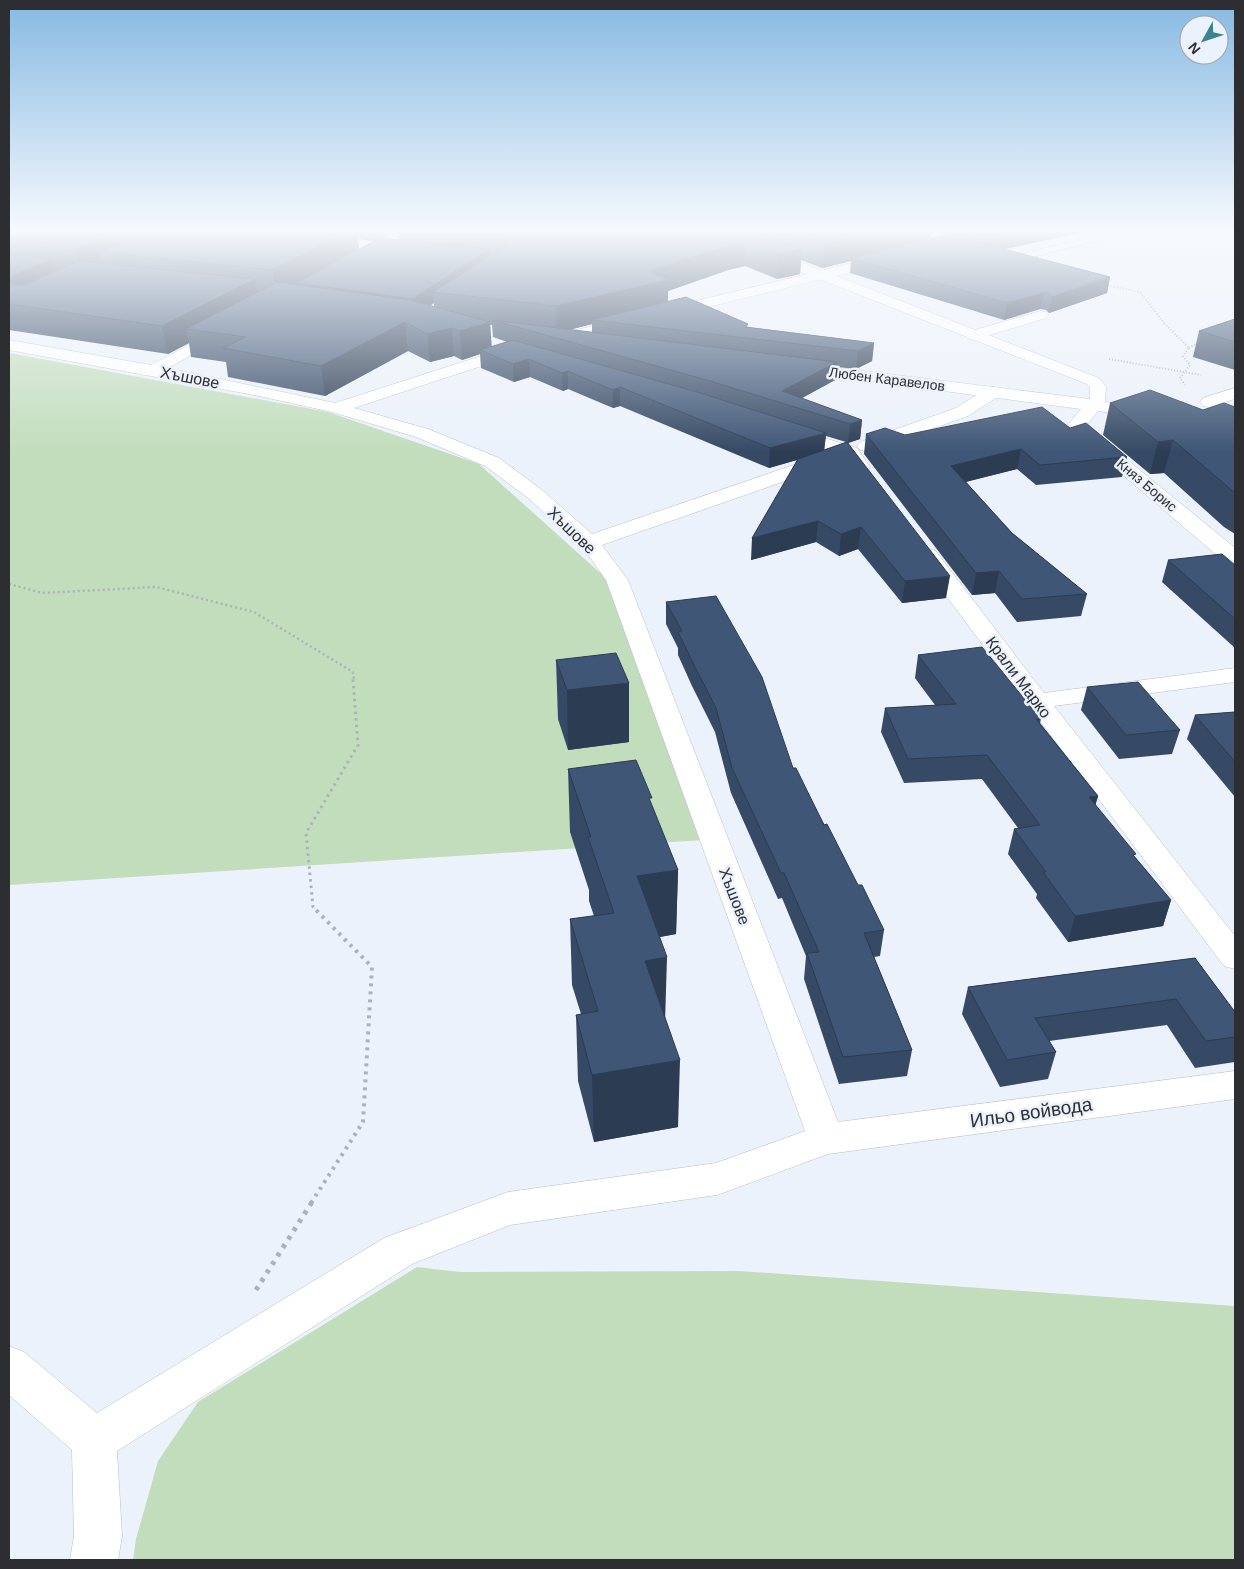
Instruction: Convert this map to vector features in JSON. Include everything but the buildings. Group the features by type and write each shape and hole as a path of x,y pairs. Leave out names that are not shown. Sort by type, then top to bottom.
{"street":[{"path":"557,339 697,305"},
{"path":"899,305 1093,381 1098,387 1098,400 1076,426"},
{"path":"973,335 1041,316"},
{"path":"153,370 238,324"},
{"path":"538,336 596,344"},
{"path":"489,343 534,356"},
{"name":"Хъшове","path":"9,345 153,370 336,408 422,433 492,462 534,494 589,542 617,580 826,1138"},
{"path":"336,408 515,350"},
{"path":"1036,359 1044,369 1049,383 1049,399"},
{"name":"Любен Каравелов","path":"784,366 1093,405 1158,410 1123,392 1093,381"},
{"path":"589,542 962,412 992,392"},
{"path":"1209,402 1235,393"},
{"name":"Княз Борис","path":"1049,399 1076,426 1235,559"},
{"path":"776,428 850,452 874,484"},
{"name":"Крали Марко","path":"915,539 1235,958"},
{"path":"1037,701 1235,675"},
{"name":"Ильо войвода","path":"94,1440 398,1252 508,1208 717,1178 826,1138 1235,1084"},
{"path":"9,1367 94,1440 98,1536 94,1560"}],"path":[{"path":"1150,305 1164,323 1189,348"},
{"path":"1186,386 1180,378 1190,365 1183,356 1189,348 1204,339"},
{"path":"1108,359 1185,371 1204,376"},
{"path":"9,584 42,593 156,587 254,612 353,672 358,745 306,833 313,907 372,968 363,1122 251,1298"}],"green space":[{"path":"9,353 328,412 479,464 608,580 703,840 9,885"},
{"path":"417,1267 460,1272 739,1271 1235,1306 1235,1560 133,1560 136,1539 158,1461 198,1402"}]}
